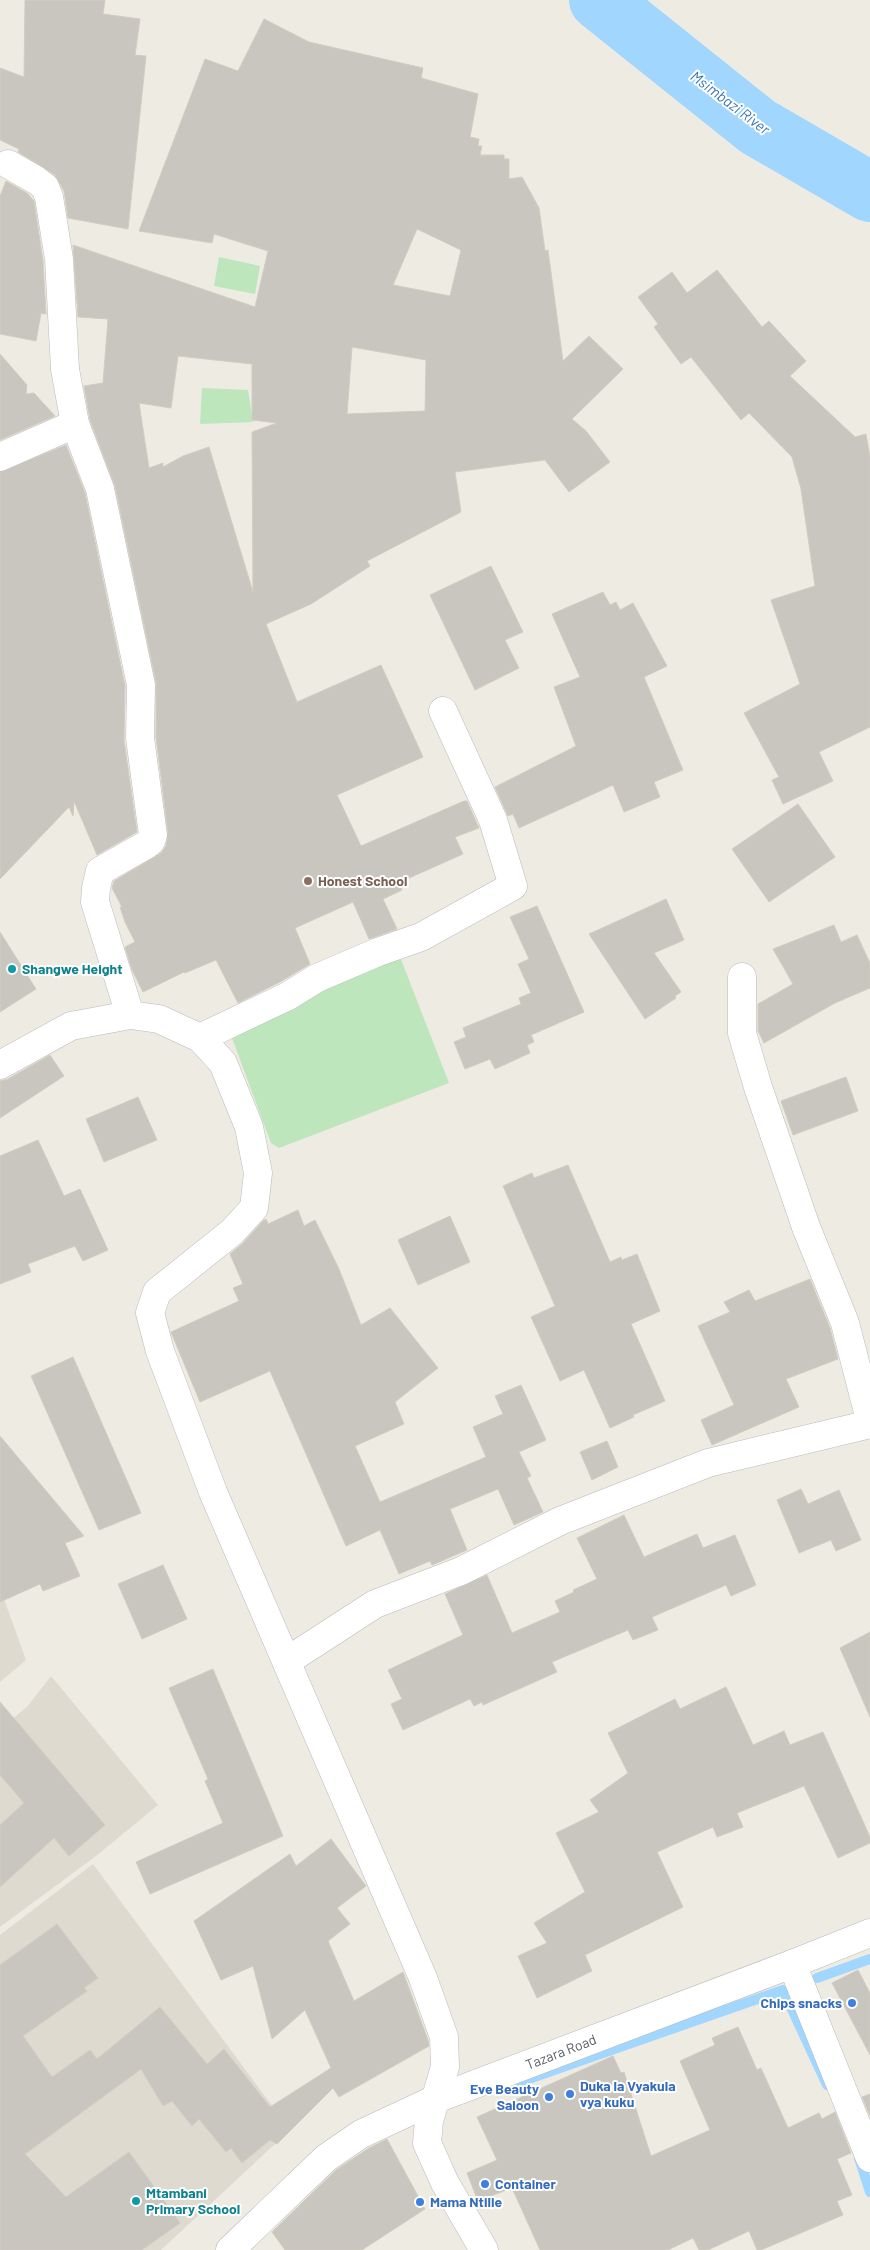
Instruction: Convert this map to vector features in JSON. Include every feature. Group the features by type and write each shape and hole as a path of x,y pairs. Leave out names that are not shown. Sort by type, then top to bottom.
{"street":[{"path":"8,164 45,187 49,198 59,259 64,369 75,424 100,489 141,685 140,738 153,834 151,841 146,845 100,871 95,902 130,1015"},
{"path":"0,457 75,424"},
{"path":"200,1038 288,996 317,978 378,952 421,937 513,886 493,820 443,711"},
{"path":"742,976 742,1033 758,1088 806,1227 845,1323 870,1420"},
{"path":"0,1065 71,1026 130,1015 159,1020 200,1038 223,1063 249,1127 258,1173 254,1208 232,1232 157,1292 150,1313 160,1352 213,1492 423,1978 444,2037 445,2067 429,2121 427,2142 445,2184 484,2250"},
{"path":"287,1661 375,1604 461,1571 560,1521 708,1463 870,1424"},
{"name":"Tazara Road","path":"230,2250 326,2158 361,2134 436,2100 792,1964 870,1932"},
{"path":"792,1964 870,2158"}],"shaded area":[{"path":"0,1588 26,1660 0,1682"},
{"path":"51,1676 158,1805 96,1856 0,1927 0,1729 27,1707"},
{"path":"93,1864 290,2130 161,2250 0,2250 0,1935"}],"green space":[{"path":"219,257 260,266 255,294 214,286"},
{"path":"202,388 248,390 253,422 200,424"},
{"path":"397,949 449,1083 279,1148 271,1143 229,1030"}],"building":[{"path":"25,0 105,0 103,14 140,19 135,55 146,56 128,229 68,218 64,191 55,175 18,152 19,149 0,140 0,68 24,77"},
{"path":"264,19 309,42 423,68 421,78 478,94 470,137 479,139 478,146 482,146 480,155 504,155 504,159 509,159 509,179 522,177 539,208 545,251 548,250 563,361 589,336 623,369 572,419 586,431 610,462 569,492 545,460 455,472 461,512 367,561 370,566 311,604 266,624 297,702 381,665 423,757 337,795 361,846 464,801 467,801 479,828 455,837 463,854 398,883 402,890 383,899 397,929 369,939 353,902 295,928 310,964 280,982 238,1003 216,960 184,972 143,992 132,970 125,947 135,942 125,922 120,907 122,907 112,888 114,881 161,853 166,846 168,833 156,737 156,682 115,486 90,420 84,386 103,383 108,319 78,317 73,245 255,307 268,251 214,234 212,243 139,231 205,59 238,71","holes":["417,229 461,250 450,296 393,285","352,347 426,360 425,411 347,414","178,356 252,364 252,420 277,423 252,432 253,592 209,447 183,456 163,467 163,463 149,468 139,403 171,408"]},
{"path":"6,181 27,193 34,201 43,261 46,314 41,313 36,341 0,334 0,196"},
{"path":"717,270 762,327 769,321 806,361 790,376 855,437 866,434 870,457 870,727 819,752 833,781 783,804 772,780 779,777 744,713 800,684 771,600 815,586 801,489 792,457 749,413 741,420 691,357 681,364 654,327 658,324 638,297 672,272 687,293"},
{"path":"0,354 27,385 26,394 34,393 55,416 0,440"},
{"path":"66,445 85,493 125,686 124,740 137,832 97,855 74,801 73,816 69,807 0,879 0,472"},
{"path":"491,566 523,632 505,640 519,668 475,690 430,595"},
{"path":"603,592 610,605 616,602 620,610 633,603 667,666 644,677 683,770 654,782 660,797 624,812 613,785 519,828 513,814 508,816 495,787 576,746 554,687 580,677 552,614"},
{"path":"798,804 835,857 769,902 732,849"},
{"path":"666,899 684,940 654,953 681,992 675,996 676,998 645,1019 589,934"},
{"path":"537,906 584,1012 531,1035 534,1042 527,1045 530,1053 495,1069 490,1059 465,1069 454,1042 466,1037 463,1028 521,1004 519,998 531,993 518,964 529,959 510,917"},
{"path":"834,925 841,942 857,935 870,963 870,988 835,1003 764,1043 758,1031 758,1004 793,984 773,949"},
{"name":"Shangwe Height","path":"0,932 36,989 0,1012"},
{"path":"50,1055 64,1076 0,1118 0,1081 8,1079"},
{"path":"846,1077 858,1111 793,1135 781,1101"},
{"path":"138,1097 157,1140 104,1162 86,1119"},
{"path":"38,1140 64,1196 80,1189 108,1250 83,1261 75,1246 28,1264 31,1272 0,1284 0,1156"},
{"path":"568,1165 610,1262 621,1257 622,1260 637,1254 660,1311 631,1324 665,1401 633,1415 634,1417 610,1428 584,1370 560,1381 531,1317 555,1306 503,1186 532,1173 534,1178"},
{"path":"298,1210 304,1226 315,1220 339,1269 361,1325 390,1308 438,1368 395,1402 404,1424 355,1446 380,1502 486,1457 473,1427 503,1414 495,1396 521,1385 546,1440 519,1452 531,1476 527,1478 543,1512 514,1525 498,1489 450,1509 467,1550 432,1565 430,1561 399,1574 380,1530 346,1546 270,1371 200,1402 171,1332 239,1301 233,1288 243,1284 230,1254 266,1219 268,1224"},
{"path":"450,1216 470,1262 418,1285 398,1240"},
{"path":"810,1279 830,1328 838,1359 786,1379 799,1407 712,1445 701,1420 734,1405 698,1326 730,1312 724,1302 749,1290 755,1301"},
{"path":"73,1357 141,1513 99,1530 31,1376"},
{"path":"0,1436 84,1536 65,1543 80,1576 43,1591 40,1584 0,1602"},
{"path":"607,1441 618,1467 592,1480 580,1452"},
{"path":"801,1489 808,1504 839,1490 861,1540 836,1551 831,1540 799,1553 777,1500"},
{"path":"624,1515 644,1557 697,1534 703,1548 735,1535 756,1585 731,1596 726,1585 652,1617 658,1630 633,1640 628,1630 552,1662 557,1672 483,1705 482,1702 474,1706 470,1699 403,1730 391,1704 402,1699 388,1670 463,1635 445,1594 487,1575 512,1633 560,1612 555,1601 597,1579 577,1538"},
{"path":"163,1565 187,1619 142,1639 118,1584"},
{"path":"870,1632 870,1717 840,1648"},
{"path":"213,1669 283,1836 150,1894 136,1862 223,1823 205,1781 208,1779 169,1688"},
{"path":"726,1687 753,1745 784,1731 790,1745 823,1732 870,1837 870,1843 838,1858 804,1786 737,1813 743,1827 717,1837 713,1827 657,1852 683,1907 585,1955 592,1971 537,1998 518,1956 547,1943 534,1923 585,1892 556,1833 599,1812 590,1800 628,1773 608,1733 675,1699 680,1709"},
{"path":"0,1702 105,1825 69,1856 54,1838 0,1887 0,1825 24,1803 0,1775"},
{"path":"331,1839 366,1886 337,1908 350,1924 328,1941 354,2001 403,1972 429,2046 339,2097 333,2088 277,2144 270,2140 242,2163 231,2148 226,2152 199,2119 192,2126 172,2101 163,2106 141,2069 25,2154 66,2197 129,2152 180,2223 142,2250 0,2250 0,1965 57,1924 98,1978 84,1988 87,1991 23,2036 52,2077 90,2050 97,2059 160,2007 207,2064 224,2049 270,2107 331,2068 305,2010 272,2039 253,1966 221,1980 194,1921 290,1854 296,1866"},
{"path":"858,1970 870,1993 870,2055 832,1983"},
{"path":"738,2027 757,2070 761,2068 788,2128 819,2113 822,2119 835,2112 851,2153 837,2159 852,2195 837,2201 843,2215 761,2250 757,2250 749,2231 708,2250 699,2250 693,2238 668,2250 540,2250 512,2188 478,2201 467,2173 497,2160 477,2117 613,2056 621,2073 624,2072 651,2156 710,2130 680,2061 715,2045 712,2038"},
{"path":"870,2094 870,2116 862,2097"},
{"path":"387,2139 425,2209 362,2250 285,2250 272,2232 336,2170 369,2148"}],"waterway":[{"name":"Msimbazi River","path":"599,0 758,127 870,192"},
{"path":"817,1978 870,1959"},
{"path":"520,2082 783,1990 827,2085"},
{"path":"859,2158 870,2192"}],"place":[{"name":"Honest School","path":"308,881"},
{"name":"Shangwe Height","path":"12,969"},
{"name":"Chips snacks","path":"852,2003"},
{"name":"Duka la Vyakula vya kuku","path":"570,2094"},
{"name":"Eve Beauty Saloon","path":"549,2097"},
{"name":"Container","path":"485,2184"},
{"name":"Mtambani Primary School","path":"136,2201"},
{"name":"Mama Ntilie","path":"420,2202"}]}
